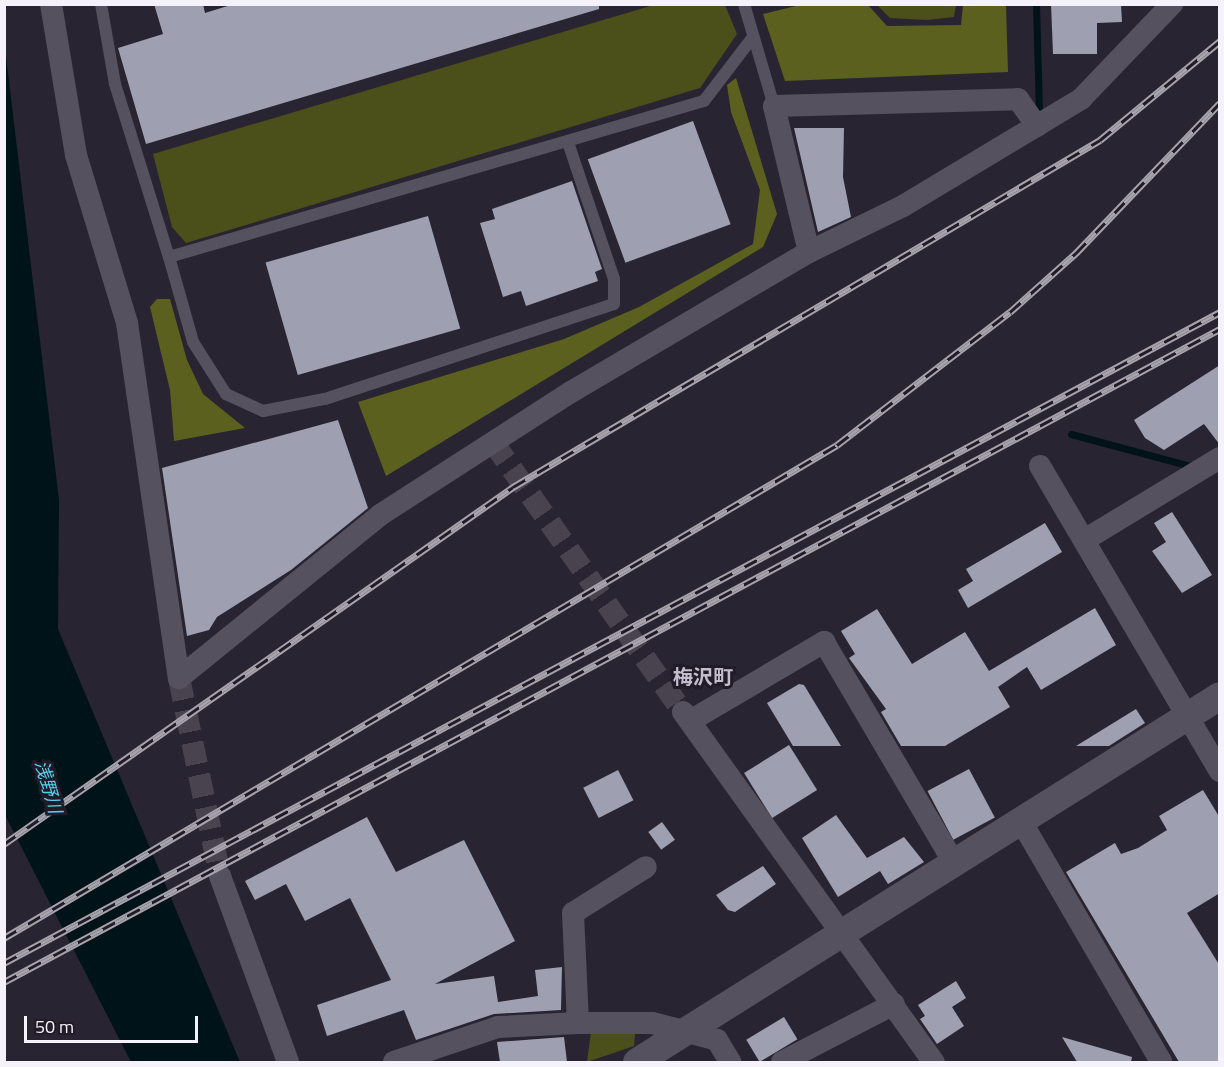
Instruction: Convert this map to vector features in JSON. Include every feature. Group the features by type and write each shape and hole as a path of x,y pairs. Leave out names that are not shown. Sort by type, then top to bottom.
{"street":[{"path":"51,4 76,155 127,322 178,678 380,516 571,392 809,252 903,206 1081,99 1172,5"},
{"path":"809,252 774,106 1018,99 1037,126"},
{"path":"1086,539 1220,458"},
{"path":"1040,466 1086,539 1220,771"},
{"path":"934,1062 845,932 686,717 824,642 954,863"},
{"path":"650,1058 845,932 1220,696"},
{"path":"1021,821 1161,1062"},
{"path":"578,1023 573,913 646,867"},
{"path":"220,876 288,1062"},
{"path":"782,1062 894,1004"},
{"path":"394,1062 498,1027 578,1023 652,1023 688,1032 717,1040 730,1062"}],"lane":[{"path":"101,4 115,84 169,256 193,342 226,394 263,411 325,399 614,304 614,279 568,142"},
{"path":"744,4 774,106"},
{"path":"169,256 704,101 753,37"}],"green space":[{"path":"657,4 725,5 737,34 700,88 186,243 172,227 153,154"},
{"path":"800,5 868,5 887,26 961,25 963,5 1006,5 1008,72 785,81 763,14"},
{"path":"877,5 956,5 954,17 927,20 890,18"},
{"path":"736,78 777,214 763,247 386,476 358,402 564,339 639,307 753,244 760,190 731,112 727,85"},
{"path":"157,299 170,299 187,360 203,394 245,428 174,441 170,390 150,307"},
{"path":"591,1032 635,1034 634,1046 587,1062"}],"water":[{"name":"浅野川","path":"4,39 59,500 58,629 240,1062 131,1062 5,815"}],"building":[{"path":"154,4 203,4 205,13 234,4 599,4 599,9 146,144 118,48 163,34"},
{"path":"1051,4 1121,4 1122,22 1097,23 1097,54 1053,54"},
{"path":"693,121 731,224 625,263 588,159"},
{"path":"794,128 844,128 843,177 851,217 818,232"},
{"path":"572,181 602,269 595,272 598,281 526,306 521,291 503,297 480,223 495,219 492,209"},
{"path":"428,216 460,328 298,375 266,263"},
{"path":"1220,365 1220,445 1204,424 1164,450 1145,438 1134,420"},
{"path":"338,420 368,508 291,570 217,617 209,630 187,636 162,468"},
{"path":"1172,512 1212,575 1182,593 1152,551 1166,542 1154,523"},
{"path":"1045,523 1062,552 968,608 958,590 973,581 966,569"},
{"path":"1095,608 1116,645 1041,690 1027,667 998,687 1010,707 945,746 901,746 881,712 886,709 849,658 855,654 841,631 877,609 912,664 965,632 989,671"},
{"path":"799,684 804,685 841,746 793,746 767,703"},
{"path":"1136,709 1145,723 1109,746 1076,746"},
{"path":"789,745 817,790 772,818 744,773"},
{"path":"969,769 995,818 953,840 928,791"},
{"path":"618,770 633,800 599,818 583,788"},
{"path":"1203,790 1220,818 1220,893 1187,913 1220,966 1220,1062 1179,1062 1066,872 1115,843 1121,854 1138,848 1167,830 1159,816"},
{"path":"836,815 867,858 904,837 924,862 888,884 880,871 838,897 802,838"},
{"path":"367,817 396,872 464,840 515,941 435,984 494,976 498,1002 538,996 535,970 562,967 561,1010 494,1014 416,1040 404,1010 327,1036 317,1005 391,980 350,898 305,921 286,884 255,900 245,881"},
{"path":"662,822 675,840 661,850 648,832"},
{"path":"763,866 776,884 735,912 728,910 716,895"},
{"path":"956,981 966,998 952,1007 964,1026 937,1044 920,1019 925,1016 918,1005"},
{"path":"784,1017 797,1039 760,1062 746,1040"},
{"path":"564,1037 567,1062 500,1062 497,1042"},
{"path":"1062,1037 1132,1057 1131,1062 1077,1062"}],"waterway":[{"path":"1036,4 1039,109"},
{"path":"1071,434 1194,467"}],"tunnel":[{"path":"493,442 683,712"},
{"path":"179,678 220,876"}],"railway":[{"path":"4,844 513,487 1100,140 1220,41"},
{"path":"4,938 837,445 1010,312 1076,253 1220,103"},
{"path":"4,963 1220,312"},
{"path":"4,982 1220,329"}],"district":[{"name":"梅沢町","path":"703,676"}]}
